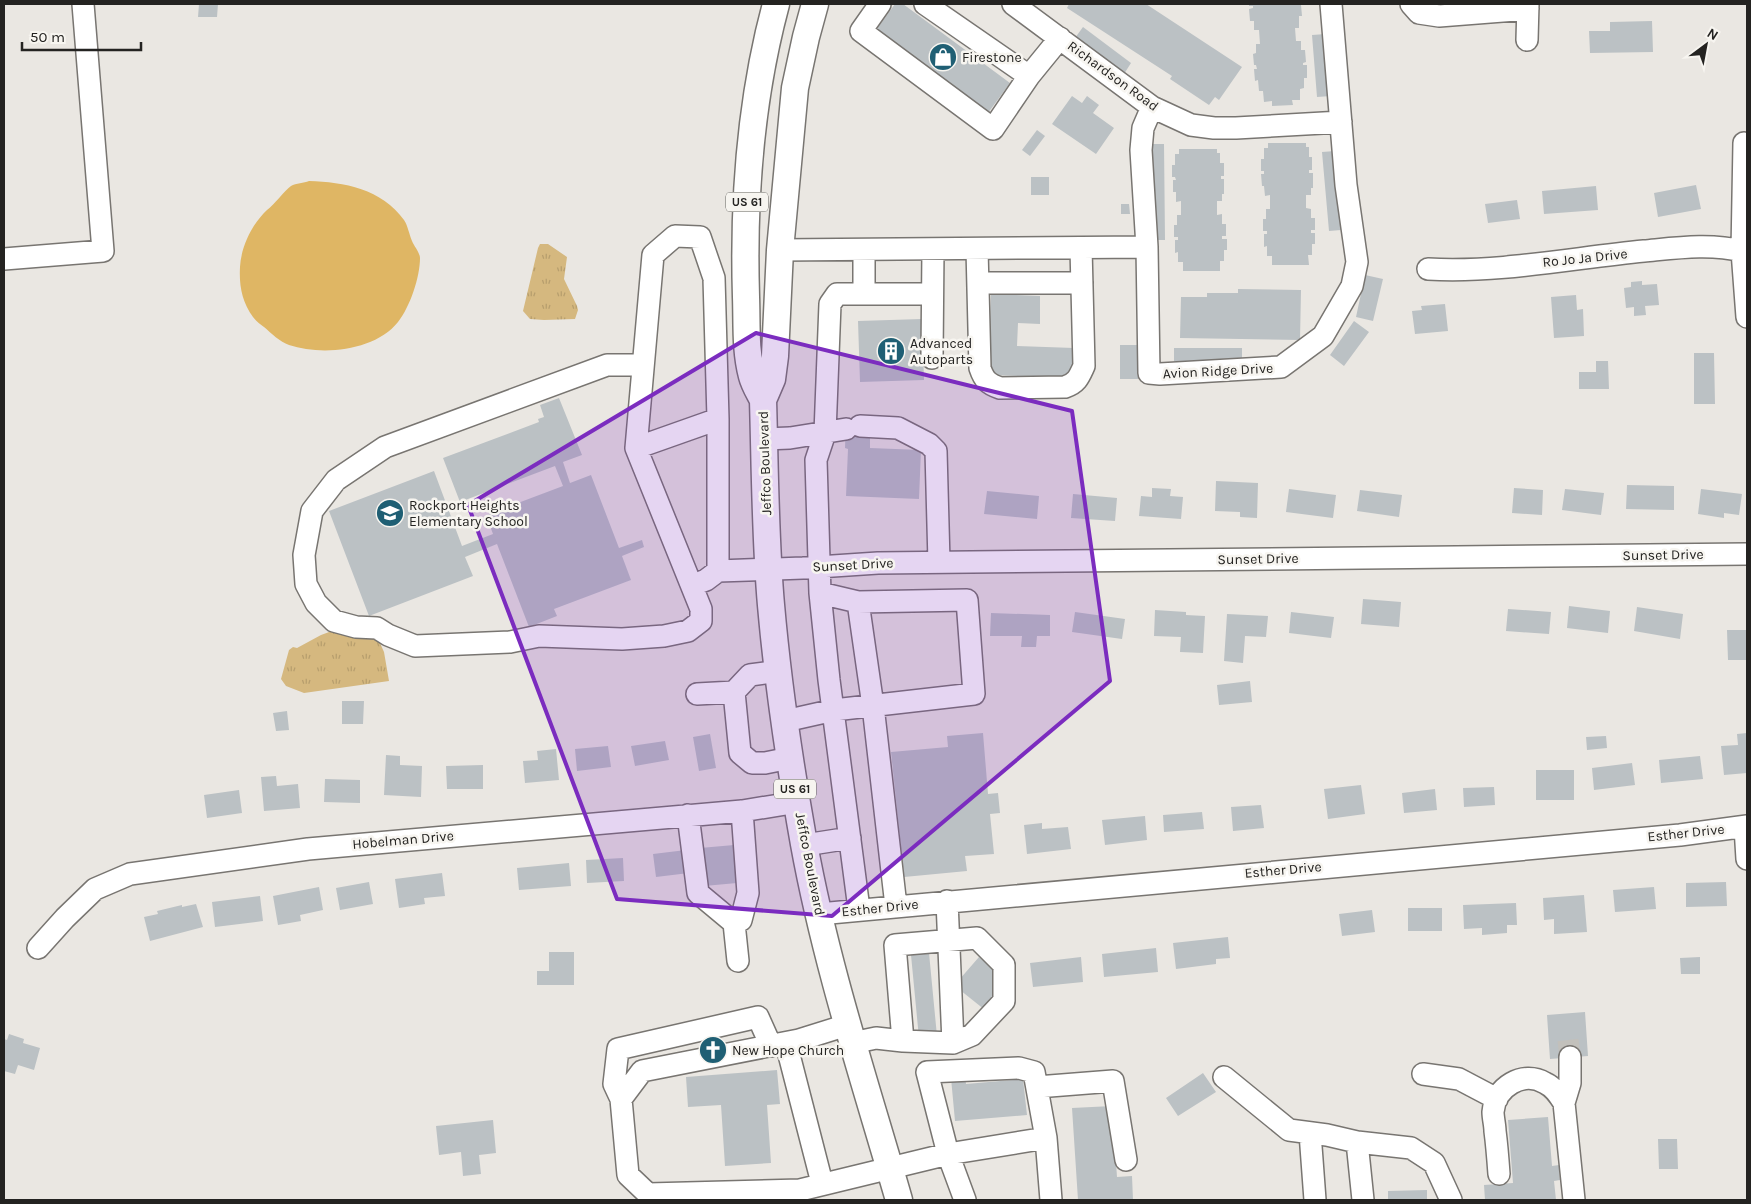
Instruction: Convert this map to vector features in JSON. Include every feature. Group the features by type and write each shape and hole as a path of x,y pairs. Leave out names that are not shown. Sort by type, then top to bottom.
{"main road":[{"name":"Jeffco Boulevard","path":"815,4 796,88 780,250 776,356 772,379 763,400 769,568 785,721 804,845 819,914 850,1034 899,1200"},
{"name":"Jeffco Boulevard","path":"763,400 752,378 747,353 745,250 757,97 773,5"}],"street":[{"path":"4,258 103,251 83,4"},
{"path":"880,4 861,31 993,129 1028,76 1060,38"},
{"path":"925,4 1028,76"},
{"name":"Richardson Road","path":"1013,4 1037,10 1060,38 1152,107 1191,125 1214,128 1341,122"},
{"name":"Avion Ridge Drive","path":"1152,107 1143,128 1141,150 1147,247 1149,373 1281,368 1323,336 1352,286 1357,262 1346,185 1330,4"},
{"path":"1411,4 1419,13 1439,16 1528,6 1527,40"},
{"path":"1744,143 1742,251 1747,316"},
{"path":"643,365 607,365 385,447 336,480 312,511 304,555 306,584 316,603 334,621 356,627 377,628 388,635 415,646 510,642 539,636 622,639 664,636 688,631 701,621 702,609 636,448 653,255 676,236 700,237 714,278 718,419 718,571 706,580 693,586"},
{"path":"780,250 1147,247"},
{"name":"Ro Jo Ja Drive","path":"1428,269 1474,270 1622,253 1702,247 1727,247 1742,251"},
{"path":"978,249 980,368 984,378 991,385 1000,388 1065,387 1074,384 1079,378 1084,366 1081,248"},
{"path":"932,358 933,249"},
{"path":"864,250 864,294"},
{"path":"978,283 1082,283"},
{"path":"859,909 820,593 816,460 824,433 830,304 837,294 932,294"},
{"path":"636,448 718,419"},
{"path":"764,439 790,438 853,428 898,428 929,444 936,451 939,562"},
{"name":"Sunset Drive","path":"718,571 869,563 1747,554"},
{"path":"785,721 834,710 974,694 967,600 858,602 820,593"},
{"path":"858,602 873,706 896,906"},
{"path":"696,694 734,692 750,675 779,671"},
{"path":"734,692 740,753 752,763 765,763 790,758"},
{"name":"Hobelman Drive","path":"38,948 95,889 130,874 308,849 742,811 798,802"},
{"path":"734,923 741,920 748,893 742,811"},
{"path":"688,815 698,893 734,923 738,961"},
{"path":"1746,826 1747,859"},
{"name":"Esther Drive","path":"819,914 1680,834 1746,826"},
{"path":"804,845 850,838"},
{"path":"947,901 953,1043"},
{"path":"621,1099 642,1071 799,1040 850,1034 903,1041 953,1043 972,1035 1004,1001 1004,965 977,938 949,942 895,945 903,1041"},
{"path":"822,1183 778,1044 758,1017 618,1049 614,1084 621,1099 628,1175 648,1194 800,1190 822,1183 948,1154 1046,1138"},
{"path":"1570,1057 1570,1083 1564,1102 1574,1200"},
{"path":"965,1200 948,1154 927,1072 1019,1068 1034,1072 1046,1138 1052,1200"},
{"path":"1423,1074 1458,1079 1497,1099"},
{"path":"1224,1077 1289,1130 1357,1142 1411,1148 1434,1163 1451,1200"},
{"path":"1499,1174 1493,1112 1497,1099 1504,1089 1514,1082 1534,1078 1545,1082 1556,1091 1564,1102"},
{"path":"1037,1087 1113,1081 1126,1160"},
{"path":"1310,1133 1315,1200"},
{"path":"1357,1142 1363,1200"}],"highlighted area":[{"path":"756,333 1072,411 1110,681 832,916 617,899 468,505"}],"green space":[{"path":"540,244 548,244 567,257 564,279 577,306 578,310 575,319 530,319 523,311"},
{"path":"340,628 375,632 384,652 389,681 304,693 286,686 281,679 289,650"}],"shaded area":[{"path":"309,181 336,183 361,189 385,201 404,220 420,256 416,283 402,316 388,332 362,345 332,350 317,350 286,344 255,320 242,294 240,281 241,259 252,229 291,186"}],"building":[{"path":"199,4 218,4 217,17 198,17"},
{"name":"Firestone","path":"895,4 903,4 1010,83 988,113 876,30"},
{"path":"1069,4 1146,4 1242,67 1219,100 1215,97 1209,105 1170,79 1172,76 1067,8"},
{"path":"1249,4 1301,5 1302,16 1299,16 1299,28 1295,28 1296,41 1301,41 1301,50 1305,50 1306,62 1303,65 1307,65 1307,78 1304,78 1304,88 1300,89 1300,100 1292,100 1293,105 1272,106 1272,101 1264,102 1263,91 1259,91 1258,80 1255,81 1254,69 1257,69 1256,65 1254,65 1253,54 1256,53 1256,44 1260,44 1259,30 1254,30 1254,21 1250,21 1249,9 1253,8 1253,6 1249,6"},
{"path":"1652,21 1653,52 1590,53 1589,31 1610,31 1610,22"},
{"path":"1083,27 1131,63 1124,74 1075,38"},
{"path":"1326,34 1331,96 1317,97 1312,35"},
{"path":"1072,96 1082,103 1087,96 1099,105 1093,113 1114,128 1096,154 1052,124"},
{"path":"1037,130 1045,136 1030,156 1022,150"},
{"path":"1268,143 1306,143 1306,147 1309,147 1309,157 1312,157 1312,170 1309,170 1309,173 1313,173 1313,188 1311,188 1311,195 1306,195 1306,208 1311,209 1311,218 1315,218 1315,230 1311,230 1311,233 1315,233 1315,244 1312,244 1312,255 1308,255 1309,265 1272,265 1272,256 1267,256 1267,246 1264,247 1264,234 1267,234 1267,231 1263,231 1263,219 1266,219 1266,209 1270,209 1270,195 1265,196 1264,186 1262,186 1261,174 1264,174 1264,171 1261,171 1261,159 1264,159 1264,148 1268,148"},
{"path":"1151,144 1164,144 1165,240 1152,240"},
{"path":"1179,149 1217,149 1217,153 1220,153 1220,163 1224,163 1224,176 1221,176 1221,179 1224,179 1224,194 1222,194 1222,201 1217,201 1217,215 1222,214 1222,224 1226,224 1226,236 1222,236 1222,239 1227,239 1227,250 1224,250 1224,261 1220,261 1220,271 1183,271 1183,262 1178,262 1178,252 1175,253 1175,240 1178,240 1178,237 1174,237 1174,225 1177,225 1177,215 1181,215 1181,201 1176,202 1176,192 1173,192 1173,180 1176,180 1175,177 1172,177 1172,165 1175,165 1175,154 1179,154"},
{"path":"1335,151 1341,230 1329,231 1322,152"},
{"path":"1031,177 1049,177 1049,195 1031,195"},
{"path":"1696,185 1701,209 1658,217 1654,193"},
{"path":"1596,186 1598,210 1544,214 1542,191"},
{"path":"1517,200 1520,219 1488,223 1485,204"},
{"path":"1121,204 1129,204 1130,214 1121,214"},
{"path":"1365,275 1383,279 1373,321 1356,317"},
{"path":"1642,281 1642,285 1657,284 1659,305 1645,306 1646,315 1634,316 1634,307 1626,308 1624,288 1631,287 1631,282"},
{"path":"1238,289 1301,290 1300,340 1180,338 1181,297 1207,297 1207,293 1238,293"},
{"path":"991,294 1040,296 1040,324 1018,323 1017,346 1074,348 1073,378 988,375"},
{"path":"1576,295 1577,310 1583,309 1584,336 1554,338 1551,297"},
{"path":"1445,304 1448,331 1415,334 1412,311 1422,310 1421,306"},
{"name":"Advanced Autoparts","path":"922,319 924,380 860,382 858,321"},
{"path":"1354,321 1369,332 1344,366 1330,355"},
{"path":"1120,345 1138,345 1138,379 1120,379"},
{"path":"1174,348 1242,348 1242,361 1174,361"},
{"path":"1694,353 1714,353 1715,404 1694,404"},
{"path":"1596,361 1608,361 1609,389 1579,389 1579,372 1596,372"},
{"name":"Rockport Heights Elementary School","path":"559,398 582,455 563,462 570,483 591,475 619,548 642,540 644,547 622,556 631,580 554,609 557,616 529,627 497,544 465,557 473,576 369,616 329,511 434,471 462,546 493,534 486,515 563,486 555,466 460,502 443,458 539,422 538,419 544,417 540,405"},
{"path":"846,418 860,418 870,435 870,448 921,450 919,499 846,496 848,449 845,448"},
{"path":"1216,481 1258,483 1257,518 1240,517 1240,512 1215,511"},
{"path":"1627,485 1674,486 1674,510 1626,509"},
{"path":"1152,488 1171,489 1170,496 1183,497 1181,519 1139,516 1141,496 1152,497"},
{"path":"1514,488 1543,490 1542,515 1512,513"},
{"path":"1289,489 1336,495 1333,518 1286,512"},
{"path":"1565,489 1604,493 1601,515 1562,510"},
{"path":"1701,489 1742,494 1739,515 1724,513 1724,518 1698,514"},
{"path":"1360,490 1402,495 1399,517 1357,511"},
{"path":"987,491 1039,496 1037,519 984,514"},
{"path":"1073,494 1117,498 1115,521 1071,518"},
{"path":"1363,599 1401,602 1399,627 1361,624"},
{"path":"1569,606 1610,611 1608,633 1567,628"},
{"path":"1637,607 1683,614 1680,639 1634,631"},
{"path":"1508,609 1551,612 1549,634 1506,631"},
{"path":"1155,610 1186,612 1186,615 1205,616 1203,653 1180,652 1181,637 1154,636"},
{"path":"1075,612 1125,619 1122,639 1072,632"},
{"path":"1291,612 1334,617 1331,638 1289,633"},
{"path":"991,613 1050,615 1050,636 1037,636 1036,647 1021,647 1022,636 990,636"},
{"path":"1227,614 1268,616 1266,637 1245,636 1243,663 1224,661"},
{"path":"1727,630 1747,630 1747,660 1728,660"},
{"path":"1250,681 1252,702 1219,705 1217,685"},
{"path":"342,701 364,701 363,724 342,724"},
{"path":"287,711 289,730 276,731 273,713"},
{"path":"983,733 988,794 998,793 1000,813 990,814 994,854 965,856 967,871 904,877 891,752 948,747 947,736"},
{"path":"1747,733 1747,773 1724,775 1721,746 1738,745 1737,734"},
{"path":"710,734 716,768 699,771 693,737"},
{"path":"1606,736 1607,748 1587,750 1586,737"},
{"path":"665,741 669,760 635,766 631,746"},
{"path":"608,746 611,767 577,771 575,749"},
{"path":"556,749 559,780 525,783 523,761 538,760 537,751"},
{"path":"386,755 400,756 400,765 422,766 421,797 384,795"},
{"path":"1700,756 1703,779 1661,783 1659,760"},
{"path":"1632,763 1635,785 1594,790 1592,768"},
{"path":"483,765 483,789 447,789 446,766"},
{"path":"1536,770 1574,770 1574,800 1536,800"},
{"path":"276,776 277,786 298,784 300,808 264,811 261,777"},
{"path":"325,779 360,780 360,803 324,802"},
{"path":"1361,785 1365,814 1328,819 1324,789"},
{"path":"1494,787 1495,805 1464,807 1463,788"},
{"path":"1435,789 1437,810 1404,813 1402,793"},
{"path":"239,790 242,813 207,818 204,795"},
{"path":"1261,805 1264,828 1233,831 1231,807"},
{"path":"1202,812 1204,829 1164,832 1163,815"},
{"path":"1145,816 1147,840 1105,845 1102,820"},
{"path":"1042,823 1042,829 1068,827 1071,849 1027,854 1024,825"},
{"path":"734,845 737,883 704,886 700,848"},
{"path":"686,850 689,873 656,877 653,854"},
{"path":"623,858 624,881 587,883 586,860"},
{"path":"569,863 571,886 519,890 517,868"},
{"path":"442,873 445,896 424,898 425,904 399,908 395,879"},
{"path":"369,882 373,904 340,910 336,888"},
{"path":"1726,882 1727,906 1686,907 1686,883"},
{"path":"319,887 323,910 300,915 301,921 278,925 273,896"},
{"path":"1654,887 1656,909 1615,912 1613,890"},
{"path":"1584,895 1587,932 1554,934 1554,919 1544,920 1543,898"},
{"path":"260,896 263,921 215,927 212,902"},
{"path":"1516,903 1517,925 1507,925 1507,933 1482,935 1482,928 1464,929 1463,905"},
{"path":"196,904 203,927 150,941 144,917 158,914 157,911"},
{"path":"1408,908 1442,908 1442,931 1408,931"},
{"path":"1372,910 1375,932 1342,936 1339,914"},
{"path":"1228,937 1230,958 1216,959 1216,964 1176,969 1173,943"},
{"path":"1156,948 1158,972 1104,977 1102,954"},
{"path":"549,952 574,952 574,985 537,985 537,971 549,971"},
{"path":"929,953 937,1036 919,1038 911,955"},
{"path":"979,957 998,973 1000,993 985,1010 960,990 959,980"},
{"path":"1081,957 1083,982 1033,987 1030,963"},
{"path":"1700,957 1700,974 1681,974 1680,958"},
{"path":"1585,1012 1588,1056 1550,1059 1547,1015"},
{"path":"9,1034 24,1039 23,1043 40,1048 34,1070 18,1065 15,1074 4,1071 4,1039 7,1040"},
{"path":"777,1070 780,1104 767,1105 771,1163 725,1166 721,1105 688,1107 686,1077"},
{"path":"1203,1073 1216,1092 1178,1116 1166,1098"},
{"path":"965,1076 966,1084 1023,1079 1027,1115 955,1121 951,1078"},
{"path":"1112,1106 1117,1177 1132,1176 1133,1200 1078,1200 1072,1108"},
{"path":"1548,1117 1552,1166 1559,1165 1560,1180 1554,1181 1556,1200 1485,1200 1484,1185 1513,1183 1508,1120"},
{"path":"493,1120 496,1153 479,1155 481,1174 463,1176 461,1152 439,1155 436,1126"},
{"path":"1658,1139 1677,1139 1678,1169 1659,1169"},
{"path":"1427,1190 1427,1200 1388,1200 1388,1191"}],"tunnel":[{"path":"1568,1040 1570,1057"}],"place":[{"name":"Firestone","path":"943,57"},
{"name":"Advanced Autoparts","path":"891,351"},
{"name":"Rockport Heights Elementary School","path":"390,513"},
{"name":"New Hope Church","path":"713,1050"}]}
